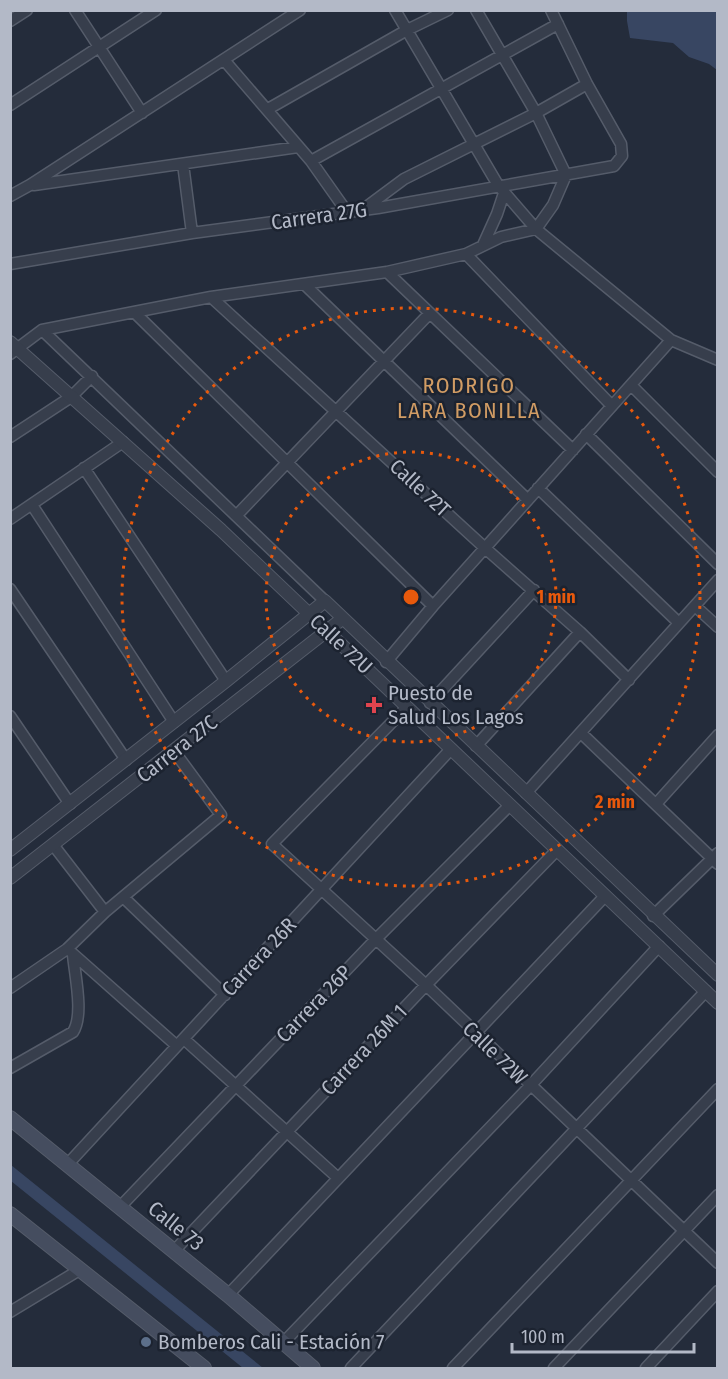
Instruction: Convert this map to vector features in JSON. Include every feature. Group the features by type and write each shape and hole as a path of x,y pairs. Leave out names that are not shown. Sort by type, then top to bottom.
{"main road":[{"name":"Calle 73","path":"10,1118 228,1294 313,1368"},
{"path":"13,1218 81,1269 204,1368"}],"street":[{"path":"10,21 27,10"},
{"path":"75,10 142,113"},
{"path":"10,105 156,10"},
{"path":"10,196 300,10"},
{"path":"395,10 501,189 536,229 671,340 717,360"},
{"path":"268,109 407,30 448,10"},
{"path":"13,348 42,330 211,297 387,272 466,254 501,237 536,229 553,205 566,175 536,113 476,10"},
{"path":"363,210 404,179 536,113 587,84 551,10"},
{"path":"311,161 558,24"},
{"path":"224,60 311,161 347,212"},
{"name":"Carrera 27G","path":"10,264 192,233 501,189 614,166 622,156 621,144 587,84"},
{"path":"30,185 298,147"},
{"path":"183,164 192,233"},
{"path":"483,245 497,214 501,189"},
{"path":"466,254 612,406"},
{"path":"387,272 573,450"},
{"path":"304,284 528,500"},
{"name":"Calle 72T","path":"211,297 580,632 629,680"},
{"path":"134,312 433,606"},
{"path":"237,515 429,314"},
{"name":"Calle 72U","path":"42,330 237,515 386,662 717,975"},
{"path":"386,662 433,606 671,340"},
{"name":"Calle 72U","path":"13,348 221,530 717,1003"},
{"path":"10,437 71,397 92,376"},
{"path":"631,385 717,472"},
{"path":"586,434 717,564"},
{"path":"10,519 123,442"},
{"path":"84,468 226,681"},
{"path":"538,489 679,623"},
{"path":"32,505 174,722"},
{"path":"526,793 717,580"},
{"path":"10,589 126,760"},
{"path":"430,703 534,590"},
{"name":"Carrera 27C","path":"12,845 70,804 325,601"},
{"path":"695,606 717,627"},
{"name":"Carrera 27C","path":"10,878 54,846 342,619"},
{"path":"476,746 580,632"},
{"name":"Calle 72W","path":"407,707 272,844 426,985 717,1263"},
{"path":"10,716 70,804"},
{"path":"581,733 716,858 653,915"},
{"path":"656,804 717,735"},
{"name":"Carrera 26R","path":"67,1165 451,750"},
{"path":"10,988 70,952 105,912 221,815 174,752"},
{"name":"Carrera 26P","path":"120,1207 376,939 510,804"},
{"path":"54,846 105,912"},
{"name":"Carrera 26M 1","path":"174,1251 556,850"},
{"path":"228,1294 605,896"},
{"path":"123,897 225,995"},
{"path":"283,1343 530,1086 658,946"},
{"path":"10,1068 73,1032 78,1025 79,1014 70,952"},
{"path":"70,952 236,1086 338,1178"},
{"path":"351,1368 706,991"},
{"path":"453,1368 717,1089"},
{"path":"554,1368 717,1195"},
{"path":"10,1312 81,1269"},
{"path":"646,1368 717,1291"}],"water":[{"path":"627,11 717,11 717,70 709,64 689,57 673,43 630,38"},
{"path":"11,1165 263,1368 243,1368 11,1181"}],"place":[{"name":"Puesto de Salud Los Lagos","path":"374,705"},
{"name":"Bomberos Cali - Estación 7","path":"146,1342"}],"district":[{"name":"RODRIGO LARA BONILLA","path":"469,398"}]}
